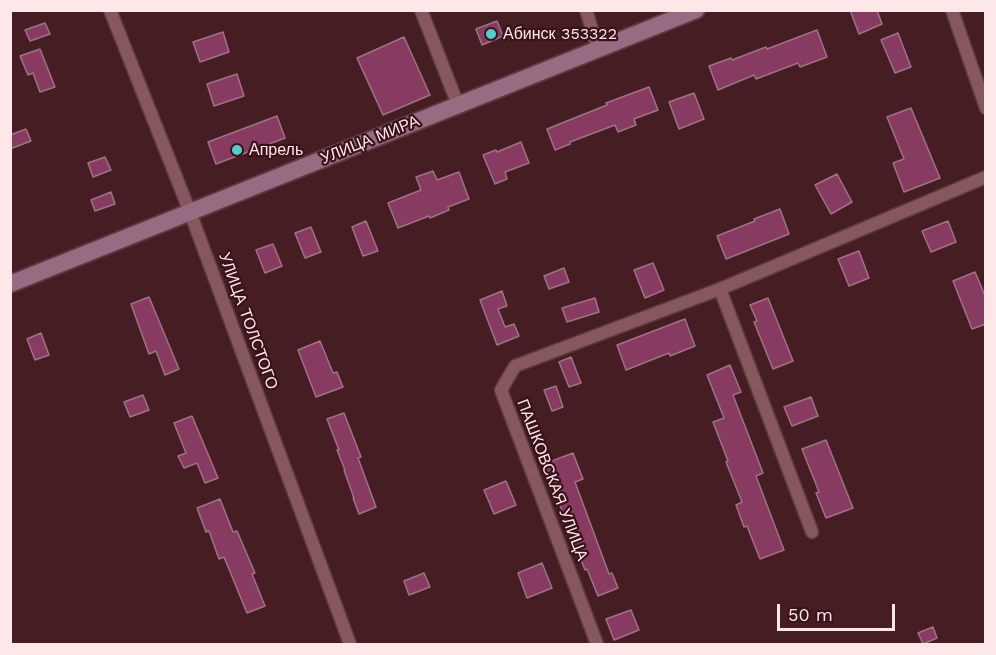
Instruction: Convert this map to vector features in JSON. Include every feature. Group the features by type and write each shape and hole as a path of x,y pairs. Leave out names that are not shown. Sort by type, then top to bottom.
{"main road":[{"name":"УЛИЦА МИРА","path":"10,284 696,10"}],"street":[{"name":"УЛИЦА ТОЛСТОГО","path":"110,10 190,212 350,645"},
{"path":"421,10 458,105"},
{"path":"586,10 598,49"},
{"path":"952,10 986,108"},
{"name":"ПАШКОВСКАЯ УЛИЦА","path":"597,645 501,390 515,366 720,289 986,177"},
{"path":"720,289 812,532"}],"building":[{"path":"850,10 877,10 882,24 859,34"},
{"path":"497,21 503,36 482,45 476,29"},
{"path":"45,23 50,34 30,41 25,30"},
{"path":"817,30 827,57 800,67 798,63 756,79 754,75 718,90 709,66 766,47 767,49"},
{"path":"223,32 229,52 200,62 193,42"},
{"path":"898,33 911,67 895,73 881,40"},
{"path":"404,37 430,95 383,115 357,58"},
{"path":"40,49 55,87 40,92 33,73 28,75 20,56"},
{"path":"237,74 244,96 214,106 207,84"},
{"path":"649,87 658,110 634,119 636,125 618,132 615,125 555,150 547,129"},
{"path":"694,93 704,119 679,129 669,102"},
{"path":"911,108 940,178 904,192 893,163 904,159 887,117"},
{"path":"277,116 285,138 216,164 208,142"},
{"path":"26,129 31,141 10,149 10,135"},
{"path":"521,142 529,163 505,172 507,179 495,184 483,155"},
{"path":"105,157 111,170 93,177 88,163"},
{"path":"433,171 437,180 459,172 469,199 448,207 449,210 430,218 429,216 398,228 388,203 421,190 416,177"},
{"path":"837,174 852,202 831,214 815,185"},
{"path":"111,192 115,204 95,211 91,200"},
{"path":"780,209 789,234 726,259 717,236"},
{"path":"366,221 378,251 363,256 352,227"},
{"path":"948,221 956,242 931,252 922,231"},
{"path":"311,227 321,252 305,258 295,233"},
{"path":"273,244 282,266 265,273 256,250"},
{"path":"859,251 869,278 849,286 838,259"},
{"path":"653,263 664,290 645,298 634,270"},
{"path":"564,268 569,282 549,289 544,276"},
{"path":"975,272 986,298 986,324 972,329 953,281"},
{"path":"502,291 507,306 498,309 505,327 514,324 519,336 497,345 480,300"},
{"path":"149,297 179,369 165,375 156,351 149,354 131,304"},
{"path":"595,298 599,312 567,322 562,308"},
{"path":"768,298 793,361 773,369 754,322 757,321 750,305"},
{"path":"685,319 695,346 670,356 669,353 626,370 617,345"},
{"path":"41,333 49,355 35,360 27,339"},
{"path":"320,341 333,373 337,372 343,387 316,397 298,350"},
{"path":"571,357 581,383 569,387 559,362"},
{"path":"730,365 741,392 733,395 763,473 756,476 784,550 760,559 736,505 742,502 713,422 724,418 707,375"},
{"path":"556,386 563,407 552,411 544,390"},
{"path":"143,395 149,410 130,417 124,402"},
{"path":"811,397 818,416 792,426 784,407"},
{"path":"344,413 361,457 358,458 376,507 359,514 327,419"},
{"path":"192,416 218,478 205,483 197,463 184,468 178,456 186,453 174,423"},
{"path":"826,440 853,508 826,518 816,493 819,492 802,449"},
{"path":"573,453 583,479 575,482 609,574 612,573 618,588 598,596 587,569 585,570 544,464"},
{"path":"506,481 516,505 494,514 484,490"},
{"path":"220,499 233,532 237,531 255,573 252,574 265,606 247,613 224,557 219,559 209,531 206,532 197,508"},
{"path":"542,563 552,588 527,598 518,573"},
{"path":"424,573 430,587 409,595 404,581"},
{"path":"631,610 639,630 614,640 606,619"},
{"path":"933,627 937,638 923,644 918,633"}],"place":[{"name":"Абинск 353322","path":"491,34"},
{"name":"Апрель","path":"237,150"}]}
